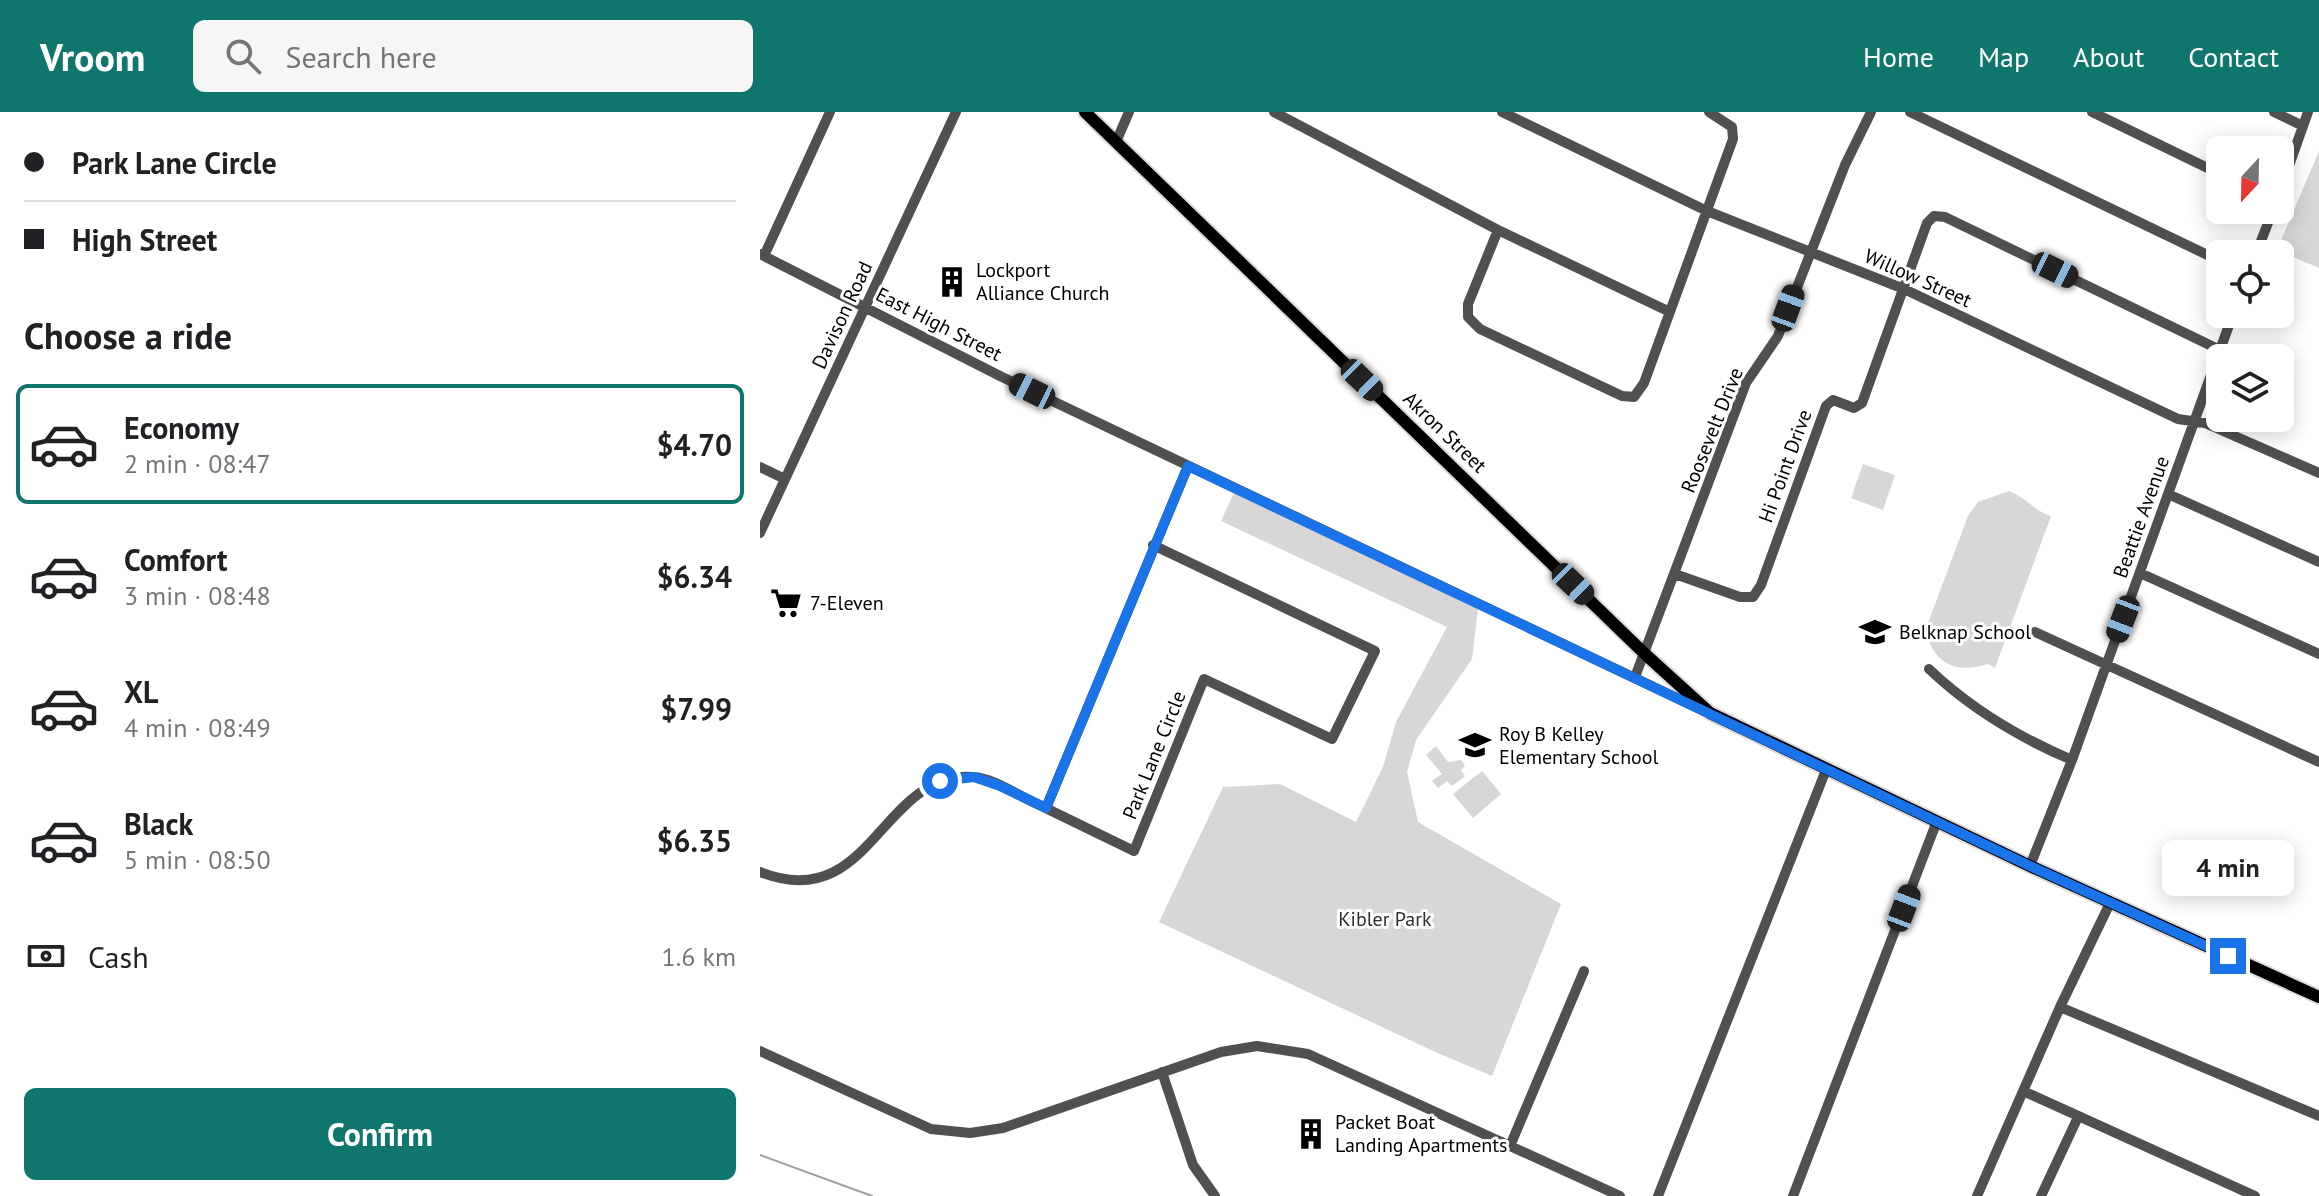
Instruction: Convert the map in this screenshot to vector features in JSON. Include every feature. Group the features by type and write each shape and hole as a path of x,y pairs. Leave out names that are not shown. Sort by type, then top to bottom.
{"main road":[{"name":"Akron Street","path":"1085,112 1645,654 1710,713 2030,866 2319,997"}],"street":[{"path":"762,255 830,112"},
{"name":"Davison Road","path":"762,525 956,112"},
{"path":"1116,142 1129,112"},
{"path":"1274,112 1498,230 1670,312"},
{"name":"Willow Street","path":"1502,112 1707,211 1904,289 2178,419 2205,423 2319,473"},
{"path":"1498,230 1468,304 1468,317 1480,329 1622,396 1634,397 1644,383 1733,139 1732,127 1709,112"},
{"name":"Roosevelt Drive","path":"1635,677 1746,383 1778,336 1845,165 1871,112"},
{"path":"1910,112 2206,254"},
{"path":"2092,112 2206,167"},
{"path":"2274,112 2303,126"},
{"path":"2294,151 2308,112"},
{"name":"Hi Point Drive","path":"1675,574 1740,597 1753,597 1761,585 1826,406 1833,400 1854,408 1862,403 1927,223 1934,216 1945,217 2208,344"},
{"name":"East High Street","path":"762,255 1002,377 1710,713"},
{"name":"Beattie Avenue","path":"2030,866 2072,760 2206,389"},
{"path":"1046,808 1188,466"},
{"path":"760,467 785,479"},
{"path":"2168,494 2319,562"},
{"name":"Park Lane Circle","path":"760,872 780,880 804,882 827,876 846,867 910,801 940,781 974,777 1000,786 1134,851 1204,679 1332,739 1375,651 1153,545"},
{"path":"2140,573 2319,654"},
{"path":"2035,632 2319,762"},
{"path":"1929,669 1998,721 2045,749 2072,760"},
{"path":"1658,1196 1826,770"},
{"path":"1793,1196 1937,821"},
{"path":"1991,1196 1978,1193 2060,1007 2110,903"},
{"path":"1510,1146 1584,971"},
{"path":"2060,1007 2319,1116"},
{"path":"760,1051 906,1120 931,1129 970,1133 1003,1128 1221,1052 1257,1046 1308,1054 1620,1196"},
{"path":"1162,1072 1193,1165 1215,1196"},
{"path":"2023,1091 2255,1196"},
{"path":"2041,1196 2078,1117"}],"green space":[{"path":"2319,151 2319,268 2294,257 2294,240 2281,240 2288,224 2294,224 2294,210"},
{"path":"1863,464 1895,475 1883,510 1851,498"},
{"path":"2009,491 2051,516 1995,668 1988,664 1956,667 1934,651 1925,631 1968,516 1978,502"},
{"name":"Kibler Park","path":"1234,493 1478,609 1472,659 1416,740 1407,772 1418,822 1561,904 1492,1076 1159,922 1223,787 1280,784 1356,822 1383,767 1396,722 1447,627 1221,521"},
{"path":"1436,746 1448,762 1461,760 1465,766 1461,770 1465,776 1452,786 1447,781 1438,788 1432,781 1442,774 1426,755"},
{"path":"1482,771 1501,794 1473,818 1453,794"}],"waterway":[{"path":"760,1155 872,1196"}],"place":[{"name":"Lockport Alliance Church","path":"952,282"},
{"name":"7-Eleven","path":"786,603"},
{"name":"Belknap School","path":"1875,632"},
{"name":"Roy B Kelley Elementary School","path":"1475,745"},
{"name":"Packet Boat Landing Apartments","path":"1311,1134"}],"route":[{"path":"940,781 974,777 1046,808 1188,466 1826,770 2228,956"}]}
